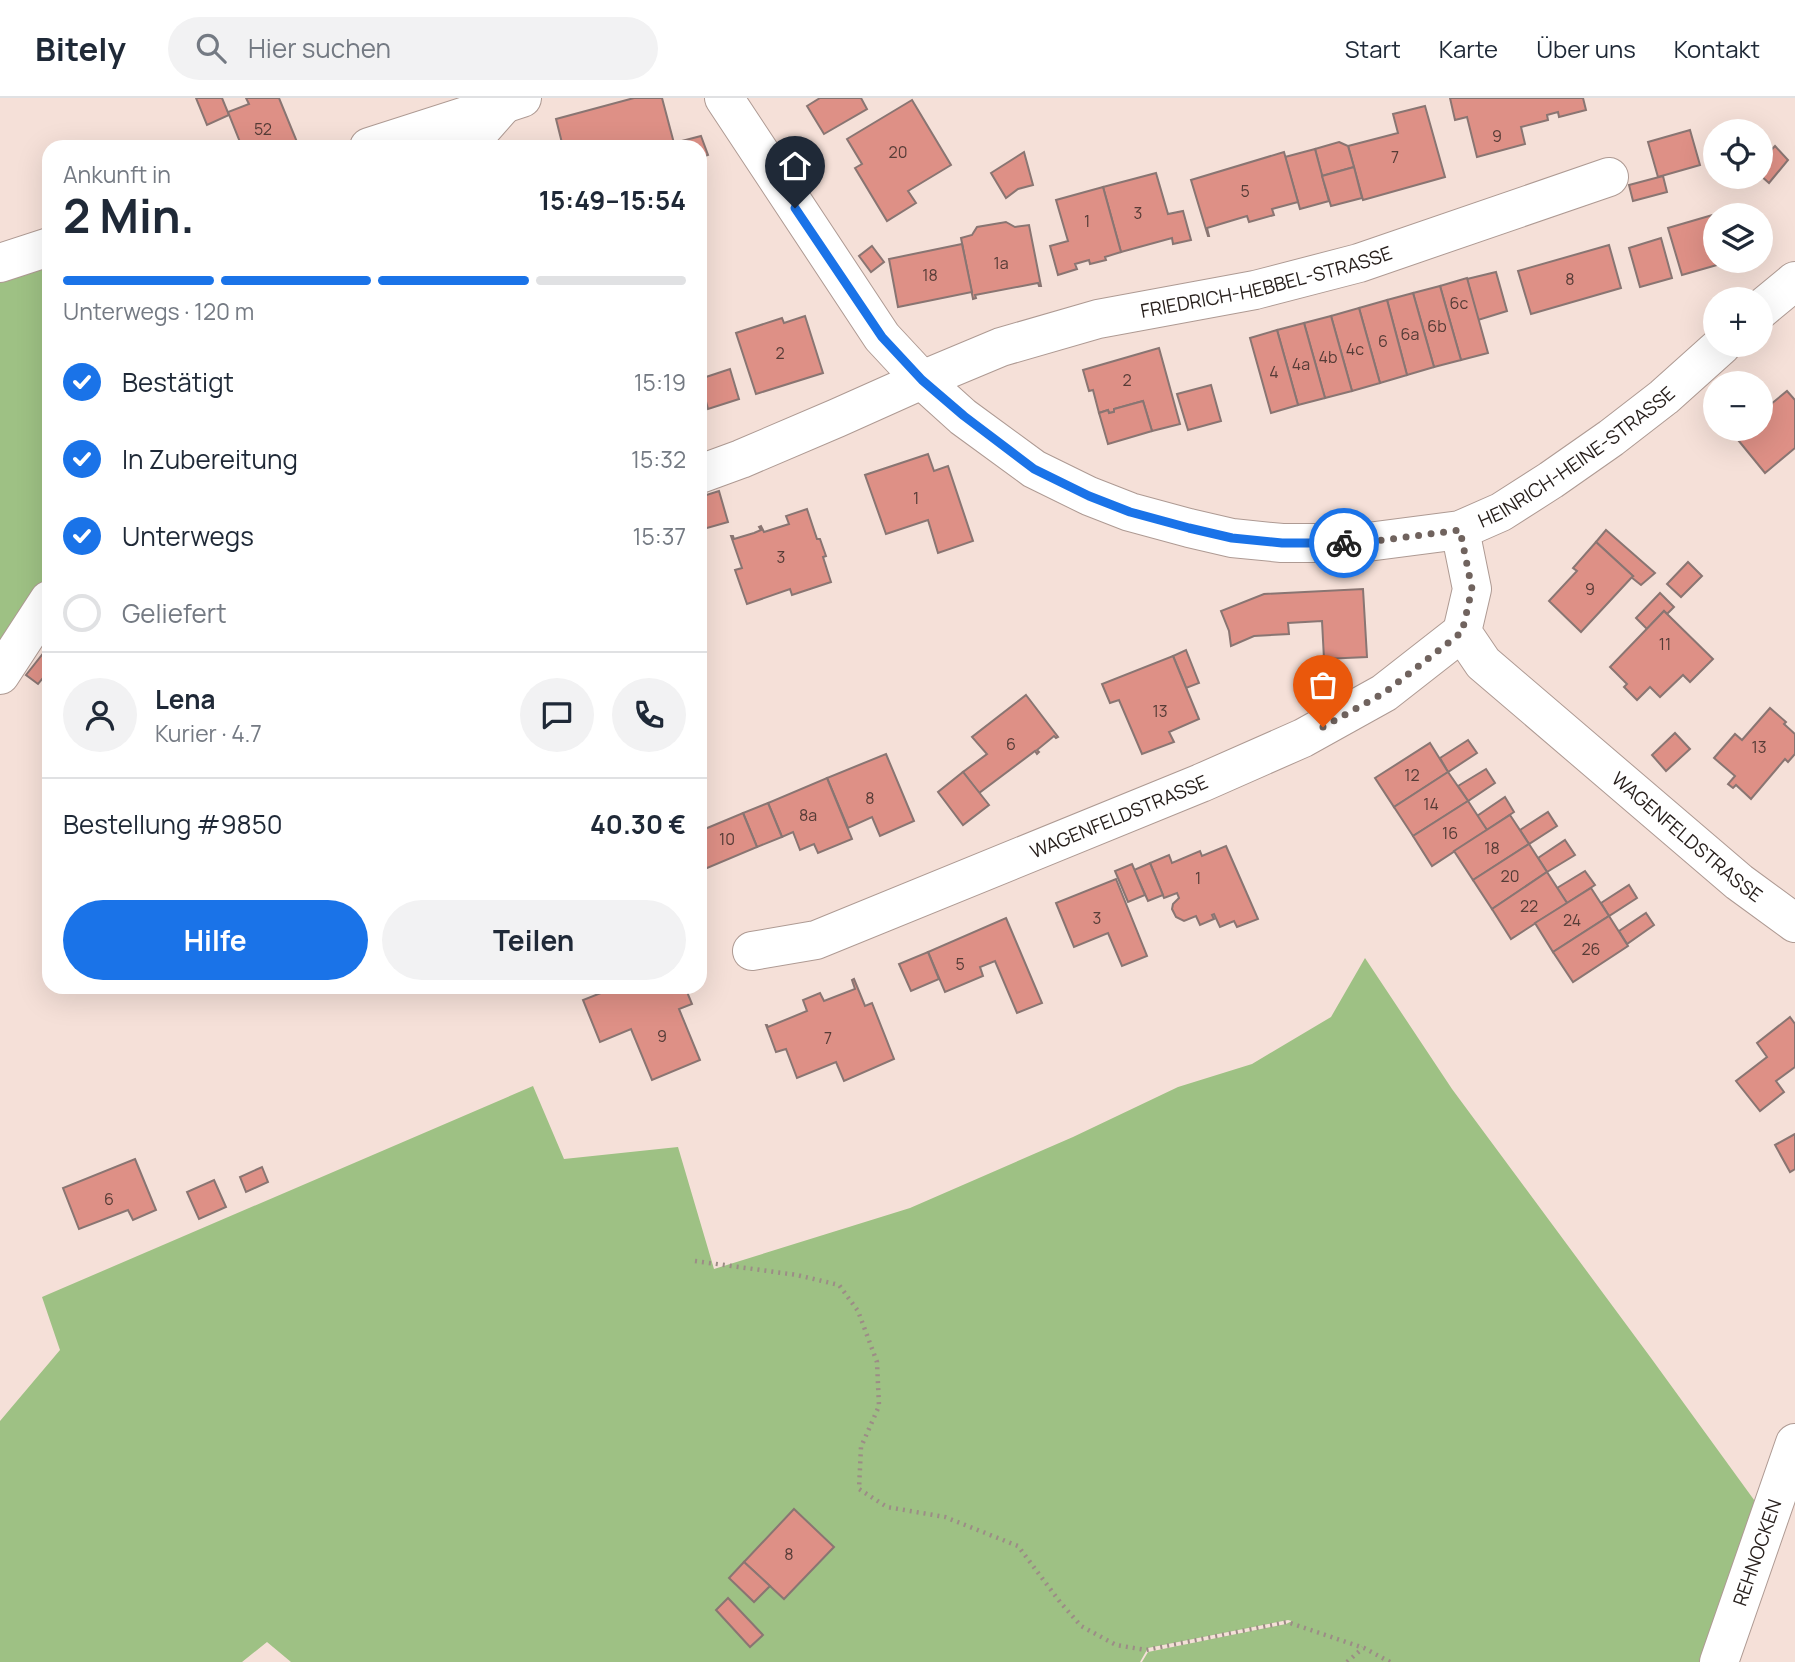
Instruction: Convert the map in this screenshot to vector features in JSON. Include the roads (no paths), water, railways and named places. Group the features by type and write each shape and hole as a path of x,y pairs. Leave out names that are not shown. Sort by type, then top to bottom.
{"street":[{"name":"HEINRICH-HEINE-STRASSE","path":"724,98 882,337 922,380 1034,469 1089,496 1130,512 1189,528 1232,538 1282,543 1360,543 1460,530 1501,512 1551,480 1664,397 1709,357"},
{"path":"391,140 513,102"},
{"path":"473,140 513,102"},
{"name":"FRIEDRICH-HEBBEL-STRASSE","path":"707,471 825,424 1001,347 1098,319 1255,290 1359,263 1609,177"},
{"path":"0,263 42,249"},
{"path":"1773,299 1795,281"},
{"path":"1460,530 1472,589 1462,632"},
{"path":"0,675 42,611"},
{"name":"WAGENFELDSTRASSE","path":"752,951 816,940 1201,783 1303,738 1384,693 1462,632 1483,663 1493,672 1704,853 1795,923"},
{"name":"REHNOCKEN","path":"1719,1662 1795,1443"}]}
